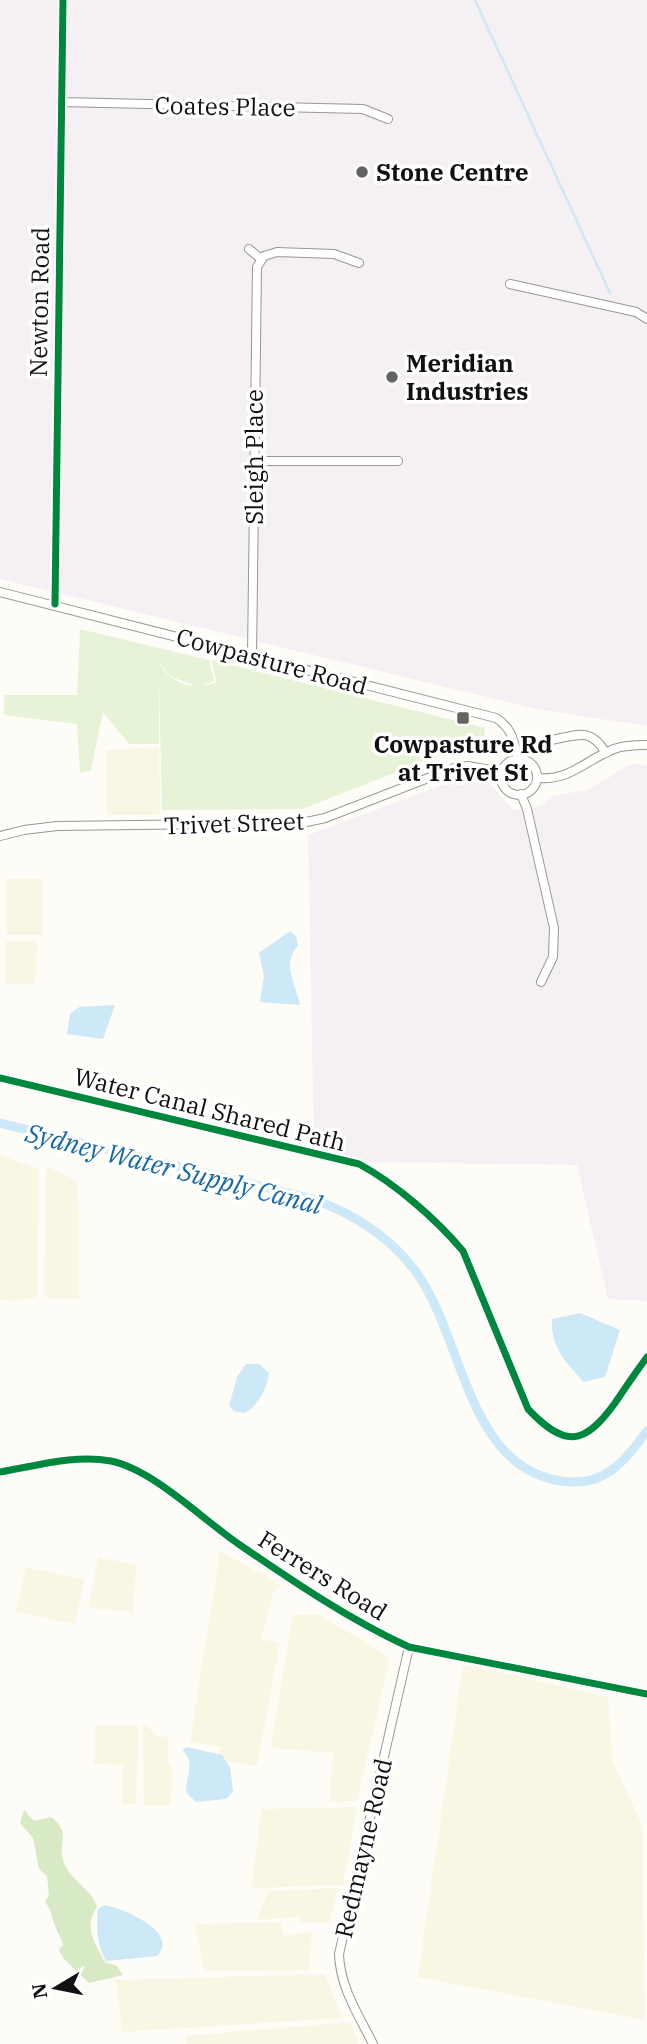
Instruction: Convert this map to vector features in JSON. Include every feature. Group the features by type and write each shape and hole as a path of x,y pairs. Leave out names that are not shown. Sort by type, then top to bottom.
{"street":[{"name":"Newton Road","path":"55,604 63,0"},
{"name":"Coates Place","path":"61,102 363,110 388,119"},
{"path":"250,249 261,259 277,252 325,253 359,263"},
{"name":"Sleigh Place","path":"252,656 255,277 261,259"},
{"path":"510,284 636,312 647,319"},
{"path":"254,461 398,461"},
{"name":"Cowpasture Road","path":"0,592 496,718 511,731 518,759"},
{"path":"551,740 575,735 589,736 598,741 606,754"},
{"path":"537,778 549,779 566,775 614,749 647,745"},
{"path":"518,759 529,762 537,778 532,789 521,794 509,792 505,788 502,772 508,762 518,759"},
{"name":"Trivet Street","path":"0,836 57,826 295,824 325,818 454,768 468,766 502,772"},
{"path":"521,794 527,808 554,928 553,957 541,982"},
{"name":"Ferrers Road","path":"0,1472 84,1459 113,1461 128,1466 152,1479 239,1545 378,1633 409,1647 647,1694"},
{"name":"Redmayne Road","path":"373,2044 344,1986 339,1954 409,1647"}],"shaded area":[{"path":"0,0 647,0 647,726 536,709 0,579"},
{"path":"159,747 160,815 107,815 106,750"},
{"path":"631,764 647,765 647,1301 608,1299 577,1165 365,1162 314,1145 308,835 464,777 486,780 514,810 542,806 551,796 588,790"},
{"path":"6,879 43,879 43,935 6,935"},
{"path":"6,941 37,941 35,985 5,983"},
{"path":"0,1155 39,1169 37,1297 15,1301 0,1300"},
{"path":"46,1166 78,1181 79,1299 50,1299 44,1294"},
{"path":"220,1551 283,1586 274,1590 261,1640 280,1642 257,1766 218,1760 221,1747 190,1742"},
{"path":"98,1557 136,1565 133,1612 89,1608"},
{"path":"26,1567 84,1579 75,1624 16,1612"},
{"path":"293,1615 320,1615 386,1655 389,1662 357,1801 330,1802 333,1753 271,1748"},
{"path":"463,1664 608,1697 613,1762 642,1825 645,2020 418,1977"},
{"path":"143,1723 158,1736 168,1737 168,1762 172,1768 171,1805 144,1806"},
{"path":"95,1725 139,1726 136,1804 122,1804 123,1765 94,1764"},
{"path":"357,1807 343,1885 251,1888 262,1809"},
{"path":"338,1888 330,1922 302,1923 299,1917 257,1920 268,1891"},
{"path":"282,1922 285,1936 312,1932 309,1970 204,1971 195,1924"},
{"path":"325,1974 342,2018 122,2032 116,1980"},
{"path":"350,2022 359,2042 357,2044 187,2044 185,2036"}],"green space":[{"path":"80,629 209,660 214,681 202,686 217,682 211,660 485,728 484,744 466,745 302,809 162,810 159,678 159,744 129,744 103,712 91,770 80,773 77,724 4,715 4,695 77,695","holes":["158,662 172,677 195,686 177,681 170,676"]},
{"path":"24,1810 34,1821 51,1817 61,1828 64,1863 71,1875 91,1895 97,1907 91,1921 94,1942 105,1962 117,1966 123,1975 89,1983 64,1959 59,1950 62,1942 45,1902 49,1895 47,1876 39,1869 33,1838 20,1823"}],"water":[{"path":"290,931 296,936 298,946 293,952 290,967 300,1005 260,1002 264,976 259,953"},
{"path":"115,1005 103,1039 67,1034 70,1014 79,1007"},
{"path":"580,1313 620,1330 605,1377 584,1382 556,1346 552,1329 552,1319"},
{"path":"246,1364 259,1364 269,1373 261,1396 254,1406 244,1413 234,1411 229,1406 237,1377"},
{"path":"187,1747 222,1755 230,1767 233,1792 226,1799 196,1802 186,1792 189,1759 182,1750"},
{"path":"104,1905 135,1916 156,1930 162,1947 157,1956 106,1961 97,1929 98,1909"}],"waterway":[{"path":"475,0 610,293"},
{"name":"Sydney Water Supply Canal","path":"0,1123 313,1199 357,1219 383,1237 416,1272 432,1299 486,1426 505,1452 529,1471 561,1481 576,1482 601,1476 621,1462 647,1431"}],"cycle path":[{"path":"55,604 63,0"},
{"name":"Water Canal Shared Path","path":"0,1078 359,1164 373,1172 415,1203 463,1251 528,1409 541,1422 564,1436 574,1437 594,1428 647,1357"},
{"path":"0,1472 84,1459 111,1461 127,1466 161,1485 240,1545 344,1613 409,1647 647,1694"}],"place":[{"name":"Stone Centre","path":"362,172"},
{"name":"Meridian Industries","path":"392,377"},
{"name":"Cowpasture Rd at Trivet St","path":"463,718"}]}
